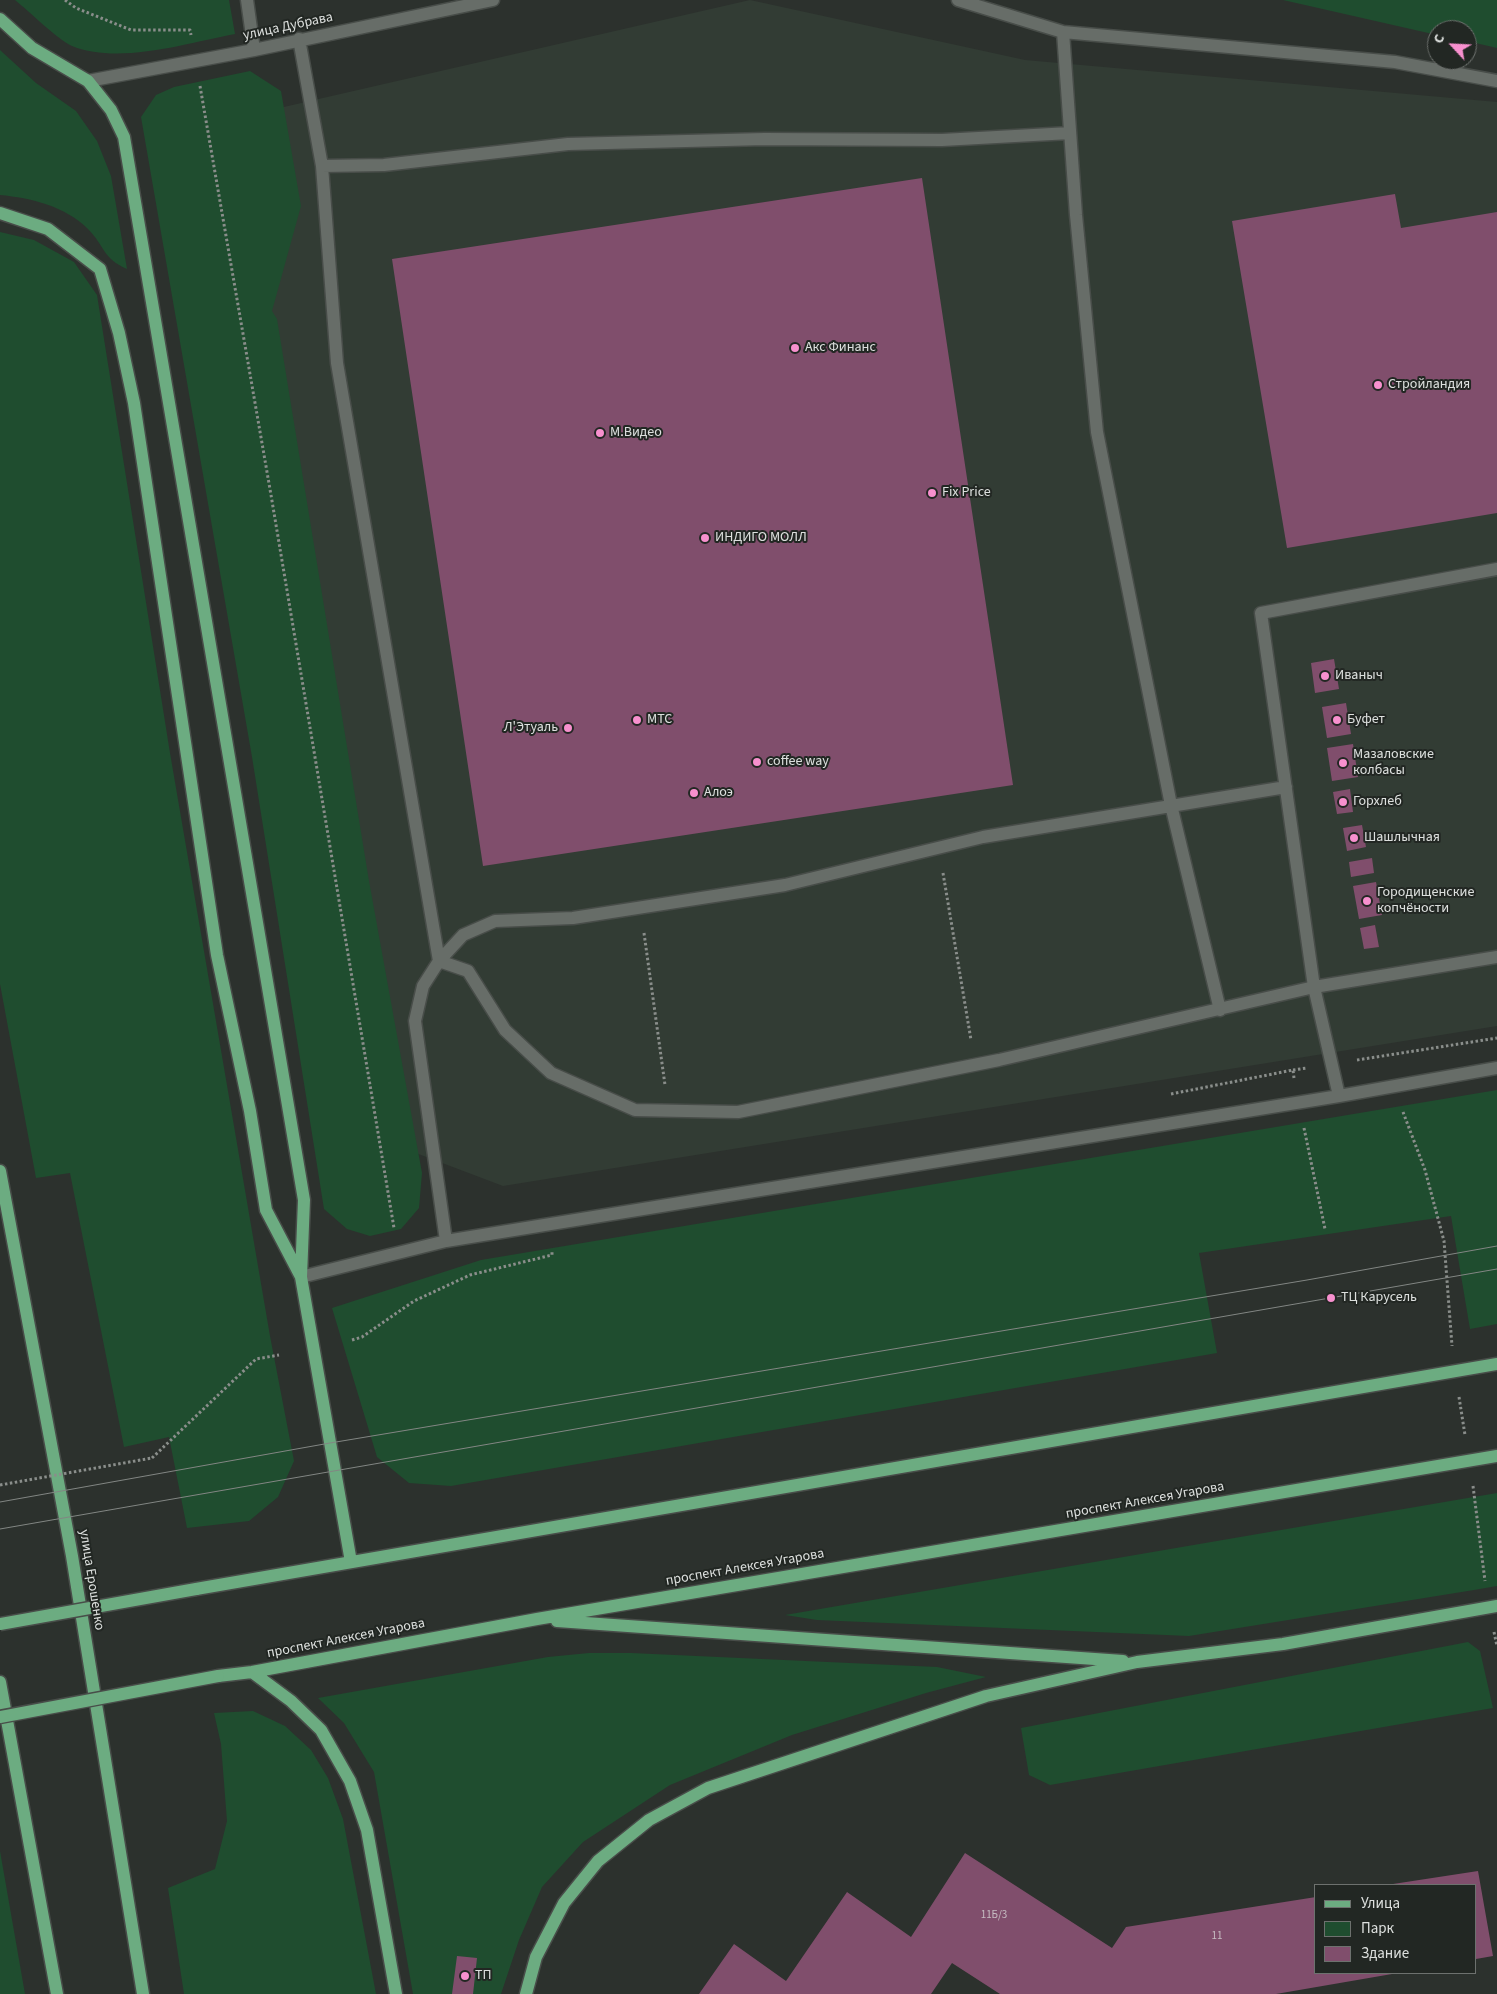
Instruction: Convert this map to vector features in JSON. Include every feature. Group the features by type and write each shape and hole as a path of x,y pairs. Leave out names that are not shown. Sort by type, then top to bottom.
{"main road":[{"path":"0,19 32,48 88,81 111,110 124,137 304,1200 301,1277 352,1562"},
{"path":"0,213 48,229 100,269 120,333 134,403 217,955 250,1111 266,1210 301,1277"},
{"name":"улица Ерошенко","path":"0,1171 72,1556 143,1994"},
{"path":"0,1624 1497,1364"},
{"name":"проспект Алексея Угарова","path":"0,1717 537,1619 1497,1456"},
{"path":"526,1994 536,1957 564,1904 598,1861 657,1816 708,1788 986,1696 1137,1662 1283,1644 1497,1606"},
{"path":"537,1619 1137,1662"},
{"path":"252,1672 291,1701 321,1730 350,1781 367,1830 396,1994"},
{"path":"0,1682 57,1994"}],"street":[{"path":"246,0 254,50"},
{"name":"улица Дубрава","path":"88,81 254,50 299,39 493,0"},
{"path":"958,0 1063,32 1395,62 1497,81"},
{"path":"1063,32 1070,133 1097,432 1171,805 1220,1010"},
{"path":"299,39 322,166 337,363 439,961"},
{"path":"322,166 384,165 568,144 765,139 942,140 1070,133"},
{"path":"1338,1096 1314,986 1261,613 1497,569"},
{"path":"446,1241 415,1021 423,986 439,961 463,935 495,921 573,918 785,885 983,837 1286,787"},
{"path":"439,961 468,972 505,1030 551,1073 635,1110 738,1112 975,1065 1121,1030 1220,1010 1314,986 1497,957"},
{"path":"301,1277 446,1241 1338,1096 1497,1068"}],"path":[{"path":"66,0 76,8 131,30 190,30 399,1253"},
{"path":"939,848 975,1065"},
{"path":"640,907 668,1110"},
{"path":"1293,1070 1497,1038"},
{"path":"352,1340 362,1337 414,1301 470,1276 552,1255"},
{"path":"0,1485 152,1458 256,1359 279,1355"}],"shaded area":[{"path":"750,0 1025,60 1497,102 1497,1026 503,1186 400,1147 254,307 262,112"}],"green space":[{"path":"15,0 229,0 235,34 175,47 132,53 91,51 66,43"},
{"path":"1283,0 1497,0 1497,48 1477,43 1477,20 1427,20 1427,33"},
{"path":"0,50 36,83 76,111 97,141 111,176 127,269 113,261 94,235 69,214 35,201 0,195"},
{"path":"250,71 281,91 301,206 272,311 277,319 369,881 422,1173 419,1208 401,1229 370,1236 347,1229 324,1209 252,757 141,117 156,95 174,87"},
{"path":"0,232 34,240 74,262 97,295 170,753 270,1336 294,1461 278,1497 249,1521 187,1528 169,1437 124,1447 70,1173 36,1178 0,984"},
{"path":"1497,1090 1497,1324 1470,1329 1451,1216 1199,1253 1217,1353 451,1486 409,1483 377,1457 332,1308 481,1260"},
{"path":"1497,1493 1497,1586 1474,1590 1189,1636 817,1620 785,1615"},
{"path":"1468,1642 1480,1651 1493,1708 1050,1785 1029,1775 1021,1728"},
{"path":"589,1653 631,1653 937,1667 986,1677 926,1693 792,1735 670,1785 583,1842 542,1887 519,1940 501,1994 413,1994 374,1772 344,1723 318,1698 548,1657"},
{"path":"253,1711 285,1726 311,1750 328,1778 343,1819 376,1994 184,1994 168,1888 215,1869 227,1821 221,1744 214,1713"},
{"path":"0,1851 25,1994 0,1994"}],"building":[{"name":"ИНДИГО МОЛЛ","path":"922,178 1013,785 483,866 392,259"},
{"name":"Стройландия","path":"1395,194 1401,228 1497,212 1497,513 1287,548 1232,221"},
{"name":"Иваныч","path":"1334,659 1339,689 1315,693 1311,663"},
{"name":"Буфет","path":"1346,703 1351,734 1327,738 1322,707"},
{"name":"Мазаловские колбасы","path":"1353,744 1358,777 1332,781 1327,748"},
{"name":"Горхлеб","path":"1350,789 1353,812 1337,814 1333,792"},
{"name":"Шашлычная","path":"1362,825 1366,847 1347,851 1343,828"},
{"path":"1372,858 1374,873 1351,877 1349,862"},
{"name":"Городищенские копчёности","path":"1376,882 1382,915 1359,919 1353,886"},
{"path":"1375,925 1379,947 1364,949 1360,928"},
{"path":"965,1853 1112,1948 1126,1927 1314,1897 1314,1974 1392,1974 1276,1994 1000,1994 952,1963 931,1994 699,1994 734,1944 786,1981 847,1892 911,1937"},
{"path":"1478,1871 1493,1956 1477,1959 1477,1884 1393,1884"},
{"name":"ТП","path":"457,1956 477,1958 473,1994 452,1994"}],"tram line":[{"path":"0,1502 330,1443 1307,1280 1497,1246"},
{"path":"0,1529 1497,1269"}],"place":[{"name":"Акс Финанс","path":"795,348"},
{"name":"Стройландия","path":"1378,385"},
{"name":"М.Видео","path":"600,433"},
{"name":"Fix Price","path":"932,493"},
{"name":"ИНДИГО МОЛЛ","path":"705,538"},
{"name":"Иваныч","path":"1325,676"},
{"name":"МТС","path":"637,720"},
{"name":"Буфет","path":"1337,720"},
{"name":"Л'Этуаль","path":"568,728"},
{"name":"coffee way","path":"757,762"},
{"name":"Мазаловские колбасы","path":"1343,763"},
{"name":"Алоэ","path":"694,793"},
{"name":"Горхлеб","path":"1343,802"},
{"name":"Шашлычная","path":"1354,838"},
{"name":"Городищенские копчёности","path":"1367,901"},
{"name":"ТЦ Карусель","path":"1331,1298"},
{"name":"ТП","path":"465,1976"}]}
